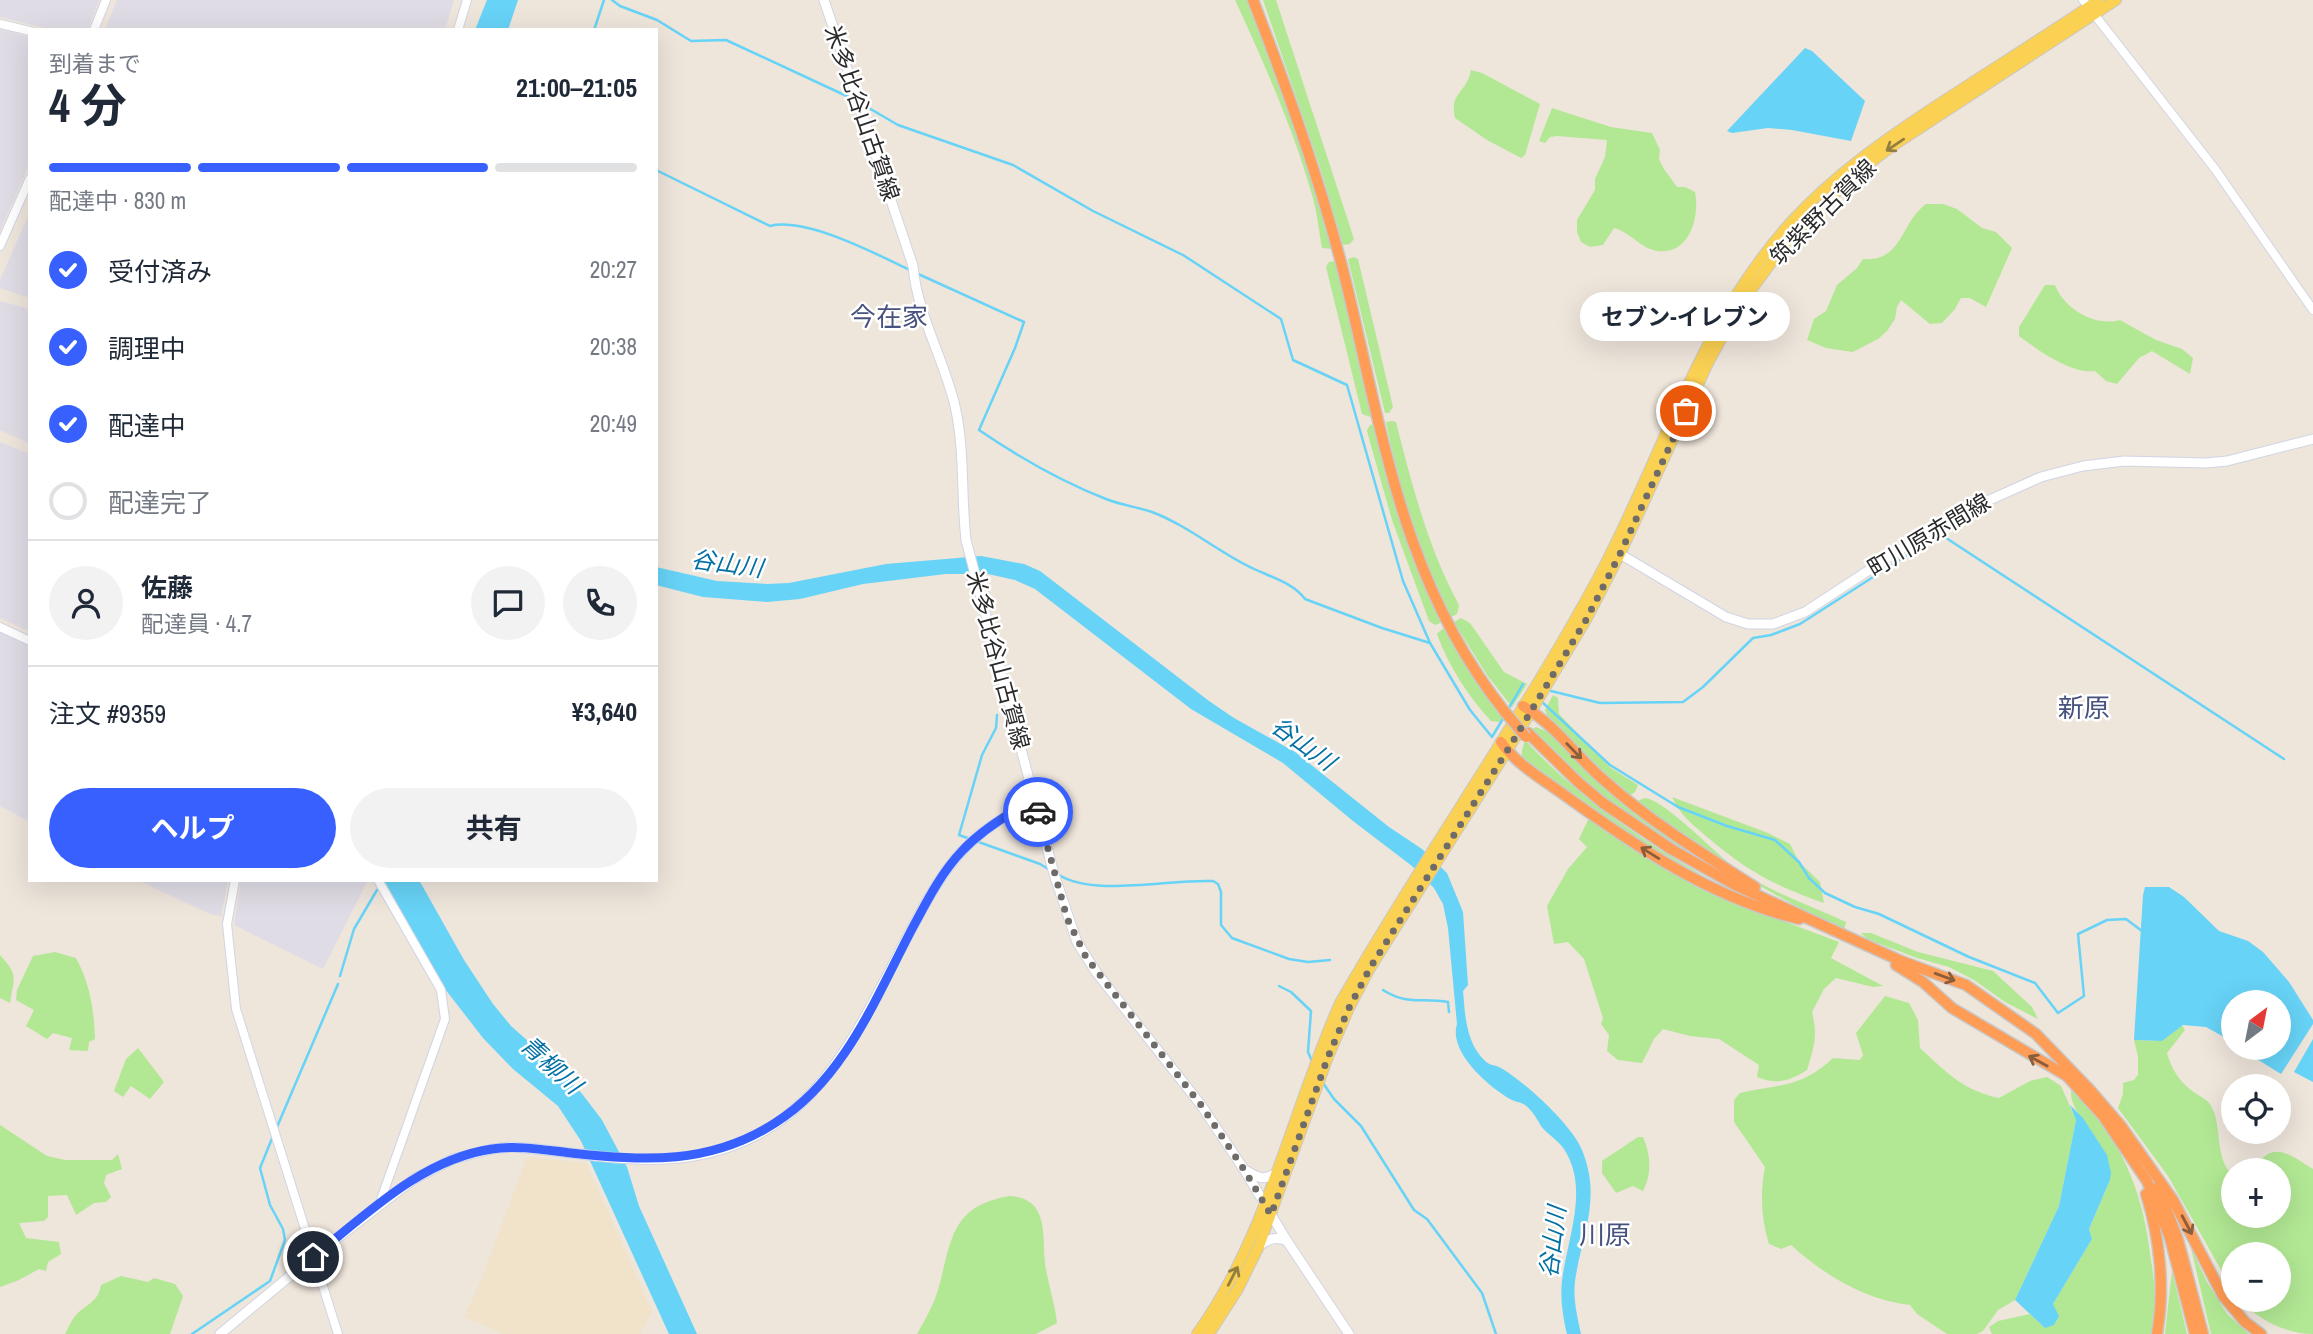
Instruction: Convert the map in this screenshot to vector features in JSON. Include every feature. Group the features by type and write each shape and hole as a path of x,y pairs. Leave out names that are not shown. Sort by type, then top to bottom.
{"highway":[{"path":"1253,0 1317,178 1345,279 1387,458 1416,554 1452,634 1527,735 1569,779 1600,806 1668,853 1730,887 1899,967 1923,982 1952,1008 2067,1076 2103,1116 2147,1181 2170,1237 2195,1334"},
{"path":"1259,0 1318,166 1350,282 1394,468 1416,540 1442,606 1506,710"},
{"path":"1527,709 1547,722 1603,780 1651,820 1793,911"},
{"path":"1527,735 1578,782 1635,826 1700,866 1901,961 1966,985 2036,1034 2121,1126 2173,1200 2223,1296 2245,1322 2262,1334"},
{"path":"1504,747 1562,793 1654,857 1740,901 1771,913 1801,920"},
{"path":"2134,1161 2157,1238 2161,1282 2157,1334"},
{"path":"2150,1168 2178,1240 2203,1334"}],"main road":[{"name":"米多比谷山古賀線","path":"824,0 914,266 923,308 956,408 961,446 962,507 970,556 1067,918 1086,957 1187,1087 1245,1171 1287,1241 1349,1334"},
{"name":"筑紫野古賀線","path":"1198,1334 1229,1283 1255,1232 1318,1054 1340,1003 1527,709 1598,578 1616,552 1718,342 1740,304 1784,244 1849,179 2099,0"},
{"name":"筑紫野古賀線","path":"2088,7 2116,0"},
{"name":"町川原赤間線","path":"1616,552 1726,617 1748,624 1773,624 1805,612 1947,519 2041,477 2083,466 2124,461 2227,461 2313,439"},
{"path":"220,1334 379,1205 436,1166 472,1153 511,1147 621,1158 681,1158 719,1149 758,1133 802,1104 840,1061 928,898 946,870 961,852 993,823 1035,800"},
{"name":"筑紫野古賀線","path":"1209,1334 1238,1289 1259,1246 1341,1025 1422,877"},
{"path":"1245,1171 1266,1179 1276,1173"},
{"path":"1259,1246 1273,1238 1287,1241"}],"street":[{"path":"95,28 106,0"},
{"path":"459,28 467,0"},
{"path":"2088,7 2215,169 2313,310"},
{"path":"0,24 28,31"},
{"path":"0,246 28,183"},
{"path":"0,627 28,640"},
{"path":"235,882 227,924 236,1009 338,1334"},
{"path":"379,1205 445,1019 441,990 380,882"}],"shaded area":[{"path":"0,0 99,0 89,28 45,28 0,17"},
{"path":"117,0 454,0 446,28 106,28"},
{"path":"0,30 28,37 28,167 0,231"},
{"path":"28,217 28,297 0,288 0,280"},
{"path":"0,301 28,308 28,443 0,430"},
{"path":"0,442 28,453 28,631 0,618"},
{"path":"0,632 28,645 28,821 0,806"},
{"path":"141,882 228,882 221,916 210,914"},
{"path":"241,882 367,882 323,969 234,925"},
{"path":"527,1157 586,1163 652,1311 640,1334 503,1334 464,1317 483,1275"}],"green space":[{"path":"1235,0 1248,0 1273,60 1333,249 1322,248 1314,201 1296,145"},
{"path":"1263,0 1276,0 1354,239 1350,244 1343,245 1321,170"},
{"path":"1471,70 1482,73 1540,104 1525,155 1521,158 1487,140 1455,118 1456,97 1466,84"},
{"path":"1552,108 1611,127 1652,133 1660,150 1659,159 1677,187 1685,187 1695,192 1694,222 1685,240 1678,247 1669,251 1652,250 1614,228 1603,245 1590,247 1581,242 1577,232 1577,220 1595,190 1595,179 1605,157 1607,140 1557,136 1550,137 1545,143 1539,141"},
{"path":"1926,204 1943,204 1957,209 1982,228 1996,232 2012,248 1986,307 1970,298 1961,298 1942,323 1930,324 1901,300 1895,319 1887,331 1853,352 1826,348 1807,340 1814,319 1826,311 1837,285 1857,268 1863,259 1876,258 1894,248 1917,212"},
{"path":"1348,259 1358,259 1393,407 1389,413 1385,413"},
{"path":"1336,261 1373,418 1362,414 1326,267 1329,262"},
{"path":"2045,285 2055,285 2065,302 2082,314 2101,321 2120,320 2156,340 2182,349 2193,358 2190,374 2152,351 2139,358 2117,384 2106,381 2095,371 2076,369 2045,354 2019,336 2019,327"},
{"path":"1386,422 1396,422 1415,493 1438,561 1459,605 1457,614 1451,617 1420,546 1404,497"},
{"path":"1375,424 1443,622 1435,625 1429,621 1392,520 1367,430 1370,425"},
{"path":"1461,618 1470,623 1504,672 1527,684 1512,707 1487,675 1455,624 1454,622"},
{"path":"1446,626 1505,716 1499,722 1491,721 1453,669 1437,634"},
{"path":"1553,695 1558,698 1559,714 1611,768 1638,785 1635,792 1629,796 1609,780 1548,717 1545,710"},
{"path":"1536,727 1548,732 1564,748 1749,888 1643,827 1578,778 1531,730"},
{"path":"1525,740 1571,785 1596,805 1648,842 1730,891 1685,869 1572,796 1522,757"},
{"path":"1672,797 1790,844 1799,862 1820,882 1824,903 1776,884 1735,859 1691,823"},
{"path":"1645,798 1677,817 1747,876 1846,922 1844,931 1763,887 1684,838 1635,802"},
{"path":"1589,818 1744,906 1839,942 1831,958 1883,986 1873,987 1836,978 1824,989 1812,1012 1814,1041 1807,1070 1789,1079 1770,1081 1757,1077 1759,1065 1719,1039 1690,1036 1663,1029 1654,1039 1642,1063 1618,1060 1607,1051 1609,1035 1601,1024 1603,1018 1584,959 1568,942 1554,944 1547,906 1568,869 1587,847 1579,839"},
{"path":"1861,933 1871,933 1918,952 1993,971 2032,1007 2038,1019 1949,967 1867,939"},
{"path":"55,952 76,958 85,977 92,1007 95,1039 89,1042 88,1051 69,1050 72,1038 53,1033 47,1039 26,1026 34,1010 16,1000 17,990 33,956"},
{"path":"0,955 14,977 10,1003 0,998"},
{"path":"1885,996 1909,1003 1918,1020 1920,1048 1965,1085 1999,1098 2030,1081 2047,1077 2061,1086 2076,1120 2059,1206 2015,1300 1998,1310 1983,1331 1977,1334 1947,1334 1917,1314 1910,1305 1861,1292 1831,1276 1791,1245 1781,1249 1769,1244 1762,1206 1765,1167 1734,1122 1734,1100 1740,1093 1800,1080 1833,1058 1860,1060 1863,1055 1856,1033"},
{"path":"2182,1025 2185,1030 2167,1053 2179,1078 2207,1101 2214,1112 2222,1158 2221,1228 2291,1228 2291,1158 2264,1158 2274,1152 2281,1152 2313,1169 2313,1334 2293,1332 2264,1320 2253,1312 2291,1312 2291,1242 2221,1242 2221,1270 2168,1176 2118,1108 2123,1094 2123,1083 2134,1080 2138,1075 2138,1056 2134,1040 2162,1041"},
{"path":"138,1048 164,1082 150,1099 131,1086 123,1097 114,1091 126,1059"},
{"path":"2072,1088 2104,1126 2127,1166 2135,1188 2142,1210 2154,1279 2155,1306 2151,1334 1992,1334 1989,1327 1998,1321 2030,1314 2045,1328 2053,1304 2092,1239 2089,1229 2110,1180 2109,1167 2075,1107 2071,1097"},
{"path":"0,1125 47,1156 65,1160 112,1160 118,1154 122,1169 106,1175 104,1183 111,1197 106,1202 94,1203 76,1215 67,1195 48,1196 48,1217 44,1221 19,1223 26,1238 59,1242 61,1254 48,1262 46,1271 39,1269 0,1287"},
{"path":"1638,1137 1643,1137 1648,1151 1649,1171 1646,1185 1643,1191 1633,1186 1616,1193 1602,1173 1602,1161"},
{"path":"1010,1196 1023,1199 1039,1213 1046,1269 1057,1323 1036,1334 917,1334 936,1296 951,1242 964,1217 990,1201"},
{"path":"2191,1248 2221,1304 2221,1312 2226,1312 2249,1334 2211,1334"},
{"path":"2172,1271 2187,1334 2165,1334"},
{"path":"121,1276 148,1282 154,1278 175,1284 183,1296 170,1334 65,1334 75,1316 95,1299 101,1285"}],"water":[{"path":"487,0 518,0 509,28 476,28"},
{"path":"1805,48 1812,51 1865,101 1851,141 1768,128 1732,133 1727,131"},
{"path":"981,556 1024,564 1040,571 1209,701 1295,752 1389,827 1422,849 1447,873 1463,912 1468,985 1463,991 1468,1028 1474,1046 1487,1062 1521,1082 1558,1116 1577,1140 1588,1168 1589,1216 1575,1288 1581,1334 1567,1334 1562,1301 1562,1281 1575,1214 1572,1164 1562,1146 1544,1129 1530,1109 1492,1086 1464,1057 1456,1035 1448,928 1443,904 1434,888 1412,866 1283,763 1191,709 1035,589 1015,580 988,574 946,574 863,584 800,599 767,602 703,597 658,586 658,567 717,581 767,584 789,583 886,564"},
{"name":"青柳川","path":"385,882 420,882 464,960 493,1004 511,1026 563,1072 602,1120 627,1167 639,1206 697,1334 669,1334 581,1141 558,1106 513,1069 483,1038 445,989"},
{"path":"2145,887 2169,887 2184,897 2219,931 2248,941 2263,952 2289,982 2313,1020 2291,1058 2291,990 2221,990 2221,1035 2206,1027 2183,1025 2162,1041 2134,1040"},
{"path":"2313,1039 2313,1082 2294,1072"},
{"path":"2258,1060 2290,1060 2281,1074"},
{"path":"2070,1105 2083,1118 2107,1155 2111,1173 2089,1229 2092,1239 2053,1304 2059,1316 2054,1325 2045,1328 2015,1300 2059,1206 2076,1120"}],"waterway":[{"path":"595,28 604,0"},
{"path":"612,0 620,6 657,20 691,41 726,40 853,99"},
{"path":"862,104 898,125 1013,165 1093,211 1183,255 1281,319 1293,360 1347,385 1403,581 1430,643"},
{"path":"658,171 770,226 785,225 821,232 910,270"},
{"path":"916,273 1024,322 979,430 1056,477 1112,501 1152,512 1177,524 1246,565 1286,583 1305,599 1430,643 1470,710 1492,737 1504,717"},
{"path":"1547,690 1600,703 1683,702 1703,687 1753,638 1771,635 1800,624 1940,534 2284,759"},
{"path":"1507,711 1523,684"},
{"path":"1541,701 1610,765 1678,807 1727,826 1775,840 1799,862 1809,878 1825,893 1855,907 1879,914 1969,957 2035,983 2058,1013 2084,996 2078,934 2107,920 2126,919 2142,931"},
{"path":"997,715 996,728 982,755 959,835 1050,870"},
{"path":"1059,875 1092,885 1112,886 1213,881 1218,884 1221,892 1221,925 1232,938 1289,959 1308,962 1330,960"},
{"path":"340,976 354,929 377,890"},
{"path":"277,1127 338,984"},
{"path":"1279,986 1291,992 1311,1011 1308,1052 1312,1061"},
{"path":"1383,990 1408,1000 1448,1002 1449,1012"},
{"path":"1323,1083 1334,1099 1361,1126 1414,1210 1427,1219 1482,1293 1496,1334"},
{"path":"192,1334 270,1281 285,1240 283,1229 270,1205 260,1168 273,1136"}],"way so far":[{"path":"1038,812 1067,918 1077,942 1096,972 1201,1105 1271,1215 1328,1057 1349,1008 1370,968 1586,620 1620,554 1686,411"}],"place":[{"name":"セブン-イレブン","path":"1686,411"}],"district":[{"name":"今在家","path":"889,317"},
{"name":"新原","path":"2084,708"},
{"name":"川原","path":"1605,1235"}],"route":[{"path":"313,1257 414,1179 453,1158 511,1147 626,1158 681,1158 739,1142 774,1124 802,1104 840,1061 928,898 961,852 1008,813 1035,800 1038,812"}],"water label":[{"name":"谷山川","path":"727,564"},
{"name":"谷山川","path":"1303,744"},
{"name":"谷山川","path":"1553,1242"}]}
